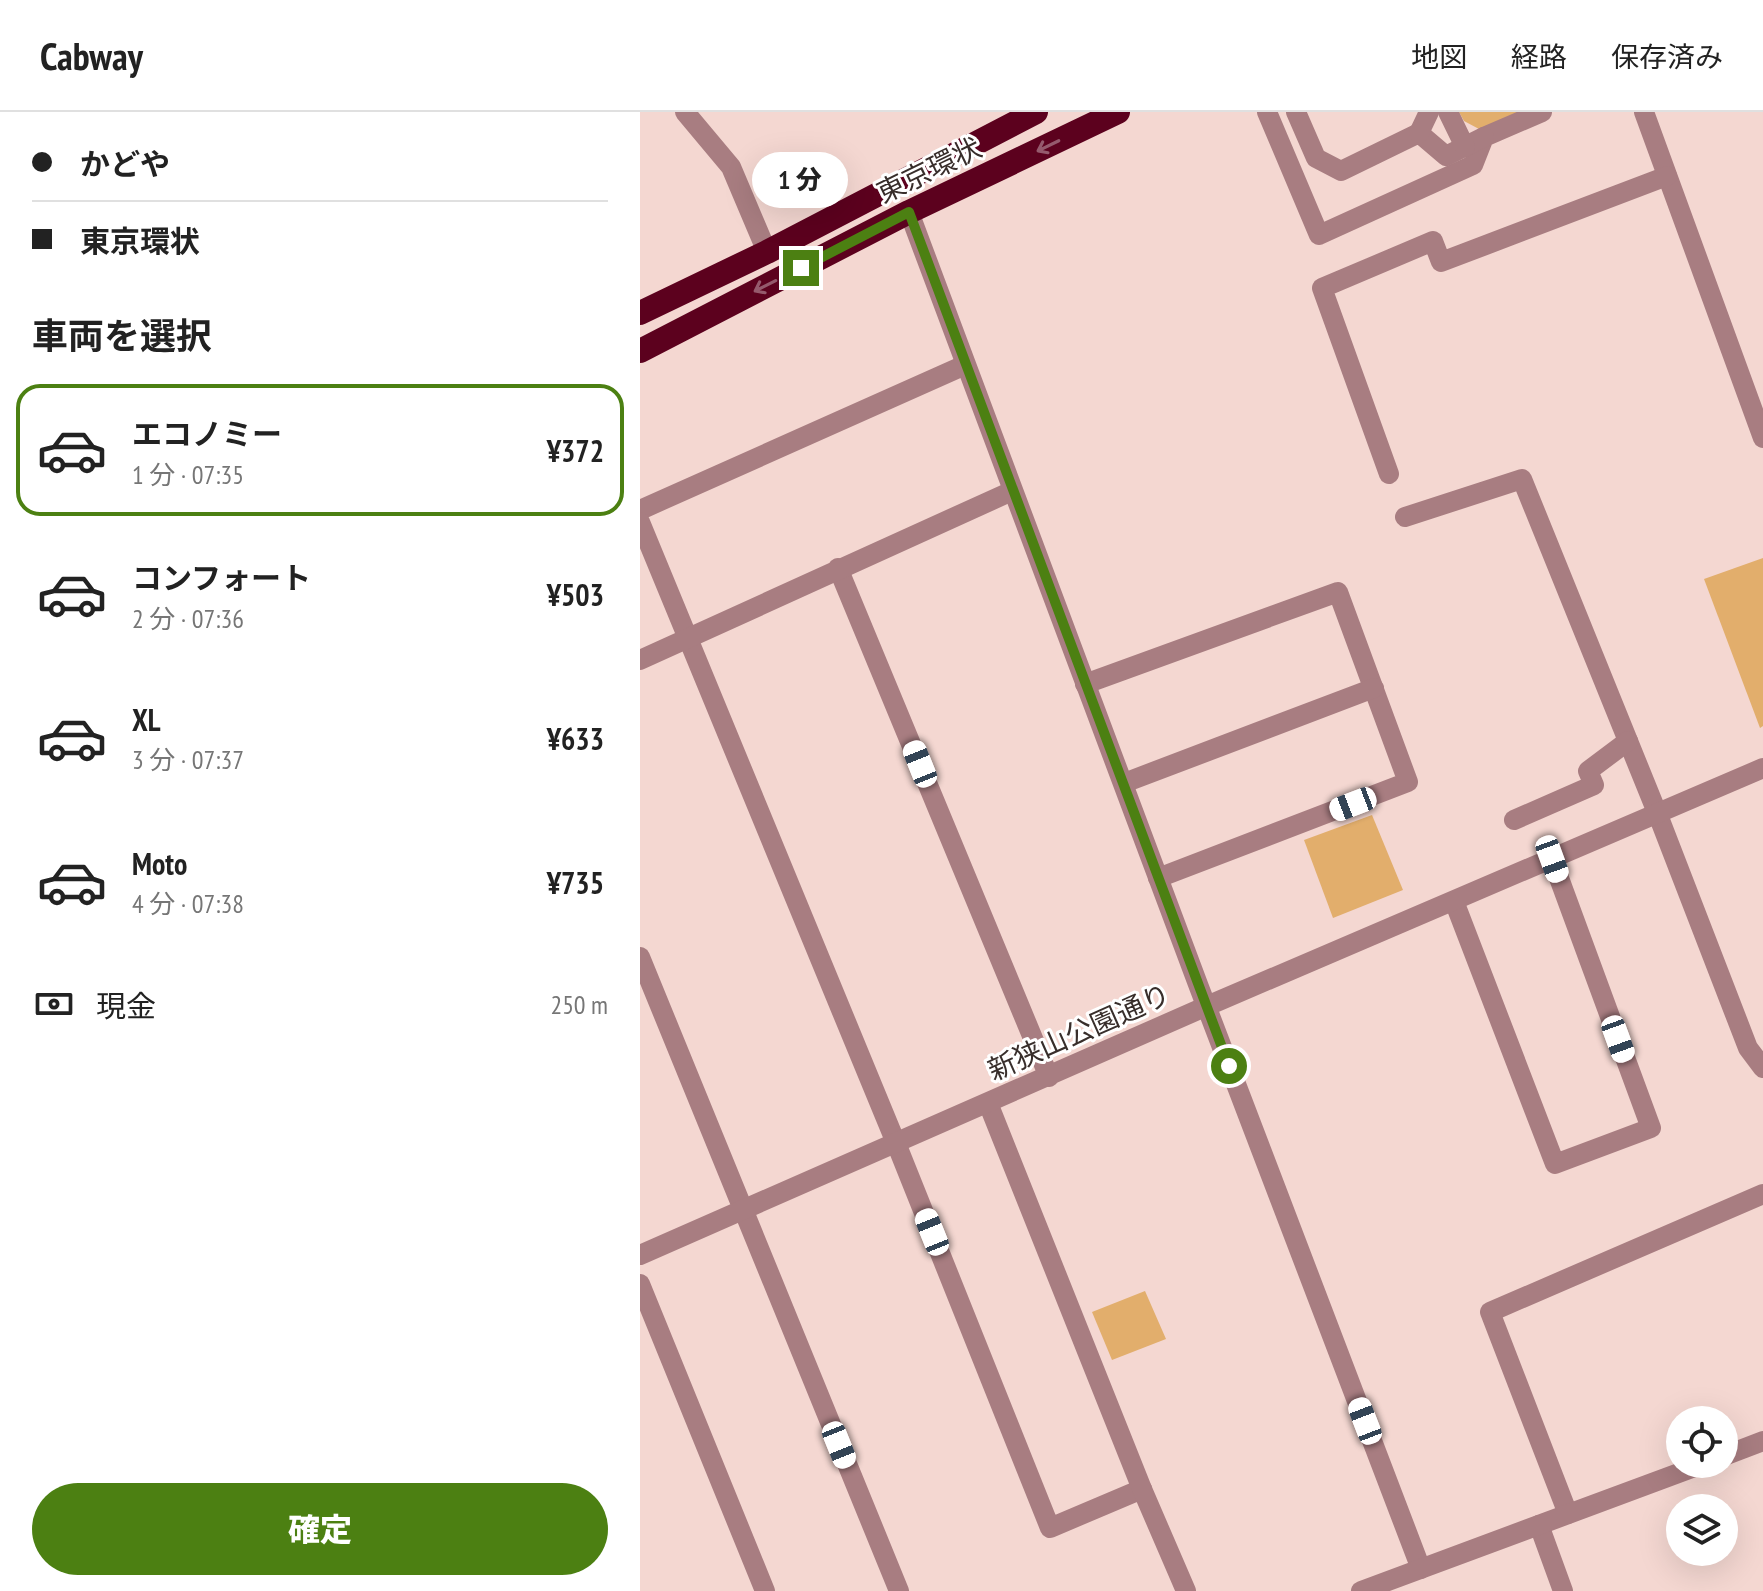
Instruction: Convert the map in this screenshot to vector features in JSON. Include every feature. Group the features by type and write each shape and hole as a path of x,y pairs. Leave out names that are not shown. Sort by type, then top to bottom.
{"highway":[{"name":"東京環状","path":"640,313 767,252 1036,112"},
{"name":"東京環状","path":"640,351 909,212 1118,112"}],"street":[{"path":"685,112 731,167 767,252"},
{"path":"1267,112 1319,235 1473,165 1484,137"},
{"path":"1296,112 1316,158 1341,171 1419,133 1429,112"},
{"path":"1448,112 1465,147"},
{"path":"1419,133 1446,156 1542,112"},
{"path":"1644,112 1763,438"},
{"path":"1389,474 1322,288 1433,241 1441,262 1667,176"},
{"path":"909,212 1421,1569"},
{"path":"640,510 965,365"},
{"path":"1405,517 1522,479 1763,1068"},
{"path":"640,660 1012,491"},
{"path":"640,522 896,1143 1050,1528 1142,1489"},
{"path":"838,568 1049,1077"},
{"path":"1085,684 1338,592 1408,782 1158,878"},
{"path":"1124,783 1374,688"},
{"path":"1514,820 1594,785 1588,771 1628,741"},
{"name":"新狭山公園通り","path":"640,1255 1207,1006 1763,768"},
{"path":"1454,901 1555,1164 1651,1128 1552,859"},
{"path":"640,957 899,1591"},
{"path":"988,1103 1142,1489 1186,1591"},
{"path":"1568,1514 1490,1312 1763,1194"},
{"path":"640,1284 765,1591"},
{"path":"1738,1451 1763,1441"},
{"path":"1361,1591 1666,1478"},
{"path":"1539,1525 1563,1591"}],"shaded area":[{"path":"1459,112 1522,112 1479,129 1464,121"},
{"path":"1763,558 1763,726 1760,728 1704,579"},
{"path":"1372,815 1403,890 1333,918 1304,840"},
{"path":"1145,1291 1166,1339 1112,1360 1092,1312"}],"route":[{"path":"801,268 909,212 1229,1066"}]}
